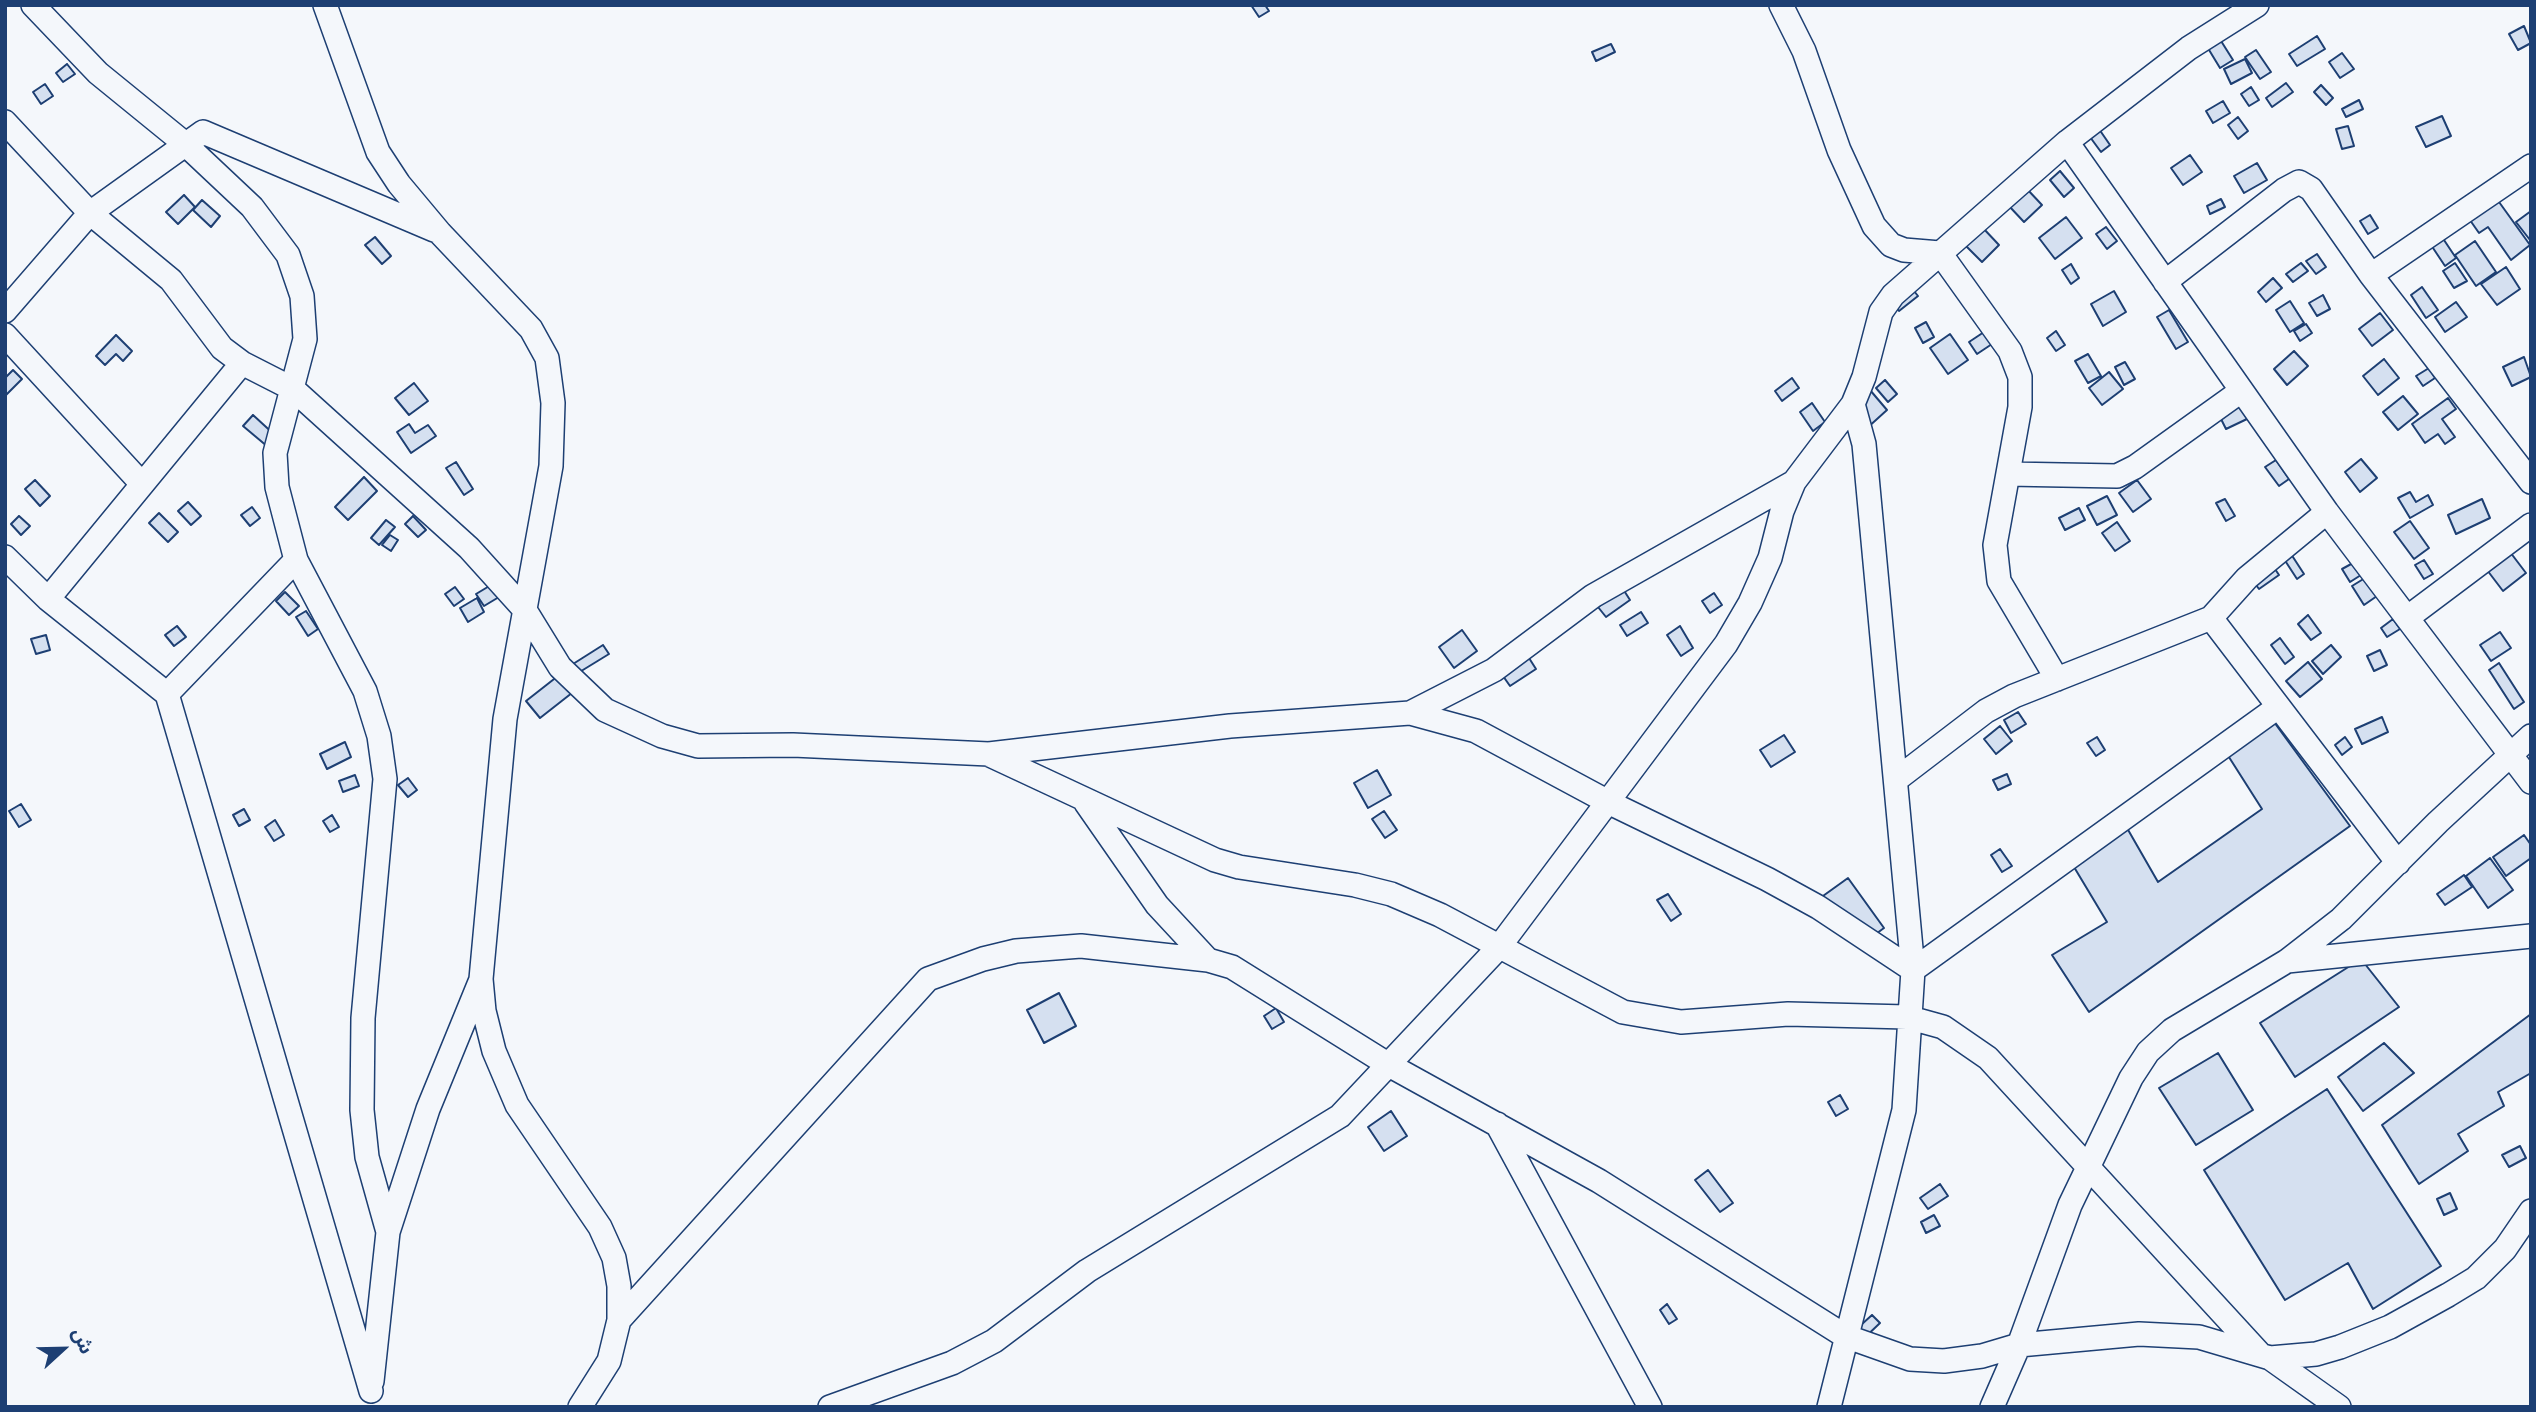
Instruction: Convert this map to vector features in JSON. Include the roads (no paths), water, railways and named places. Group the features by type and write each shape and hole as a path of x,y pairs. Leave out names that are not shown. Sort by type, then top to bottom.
{"street":[{"path":"33,5 98,73 184,143 252,207 288,255 302,296 305,339 275,453 277,487 296,560 365,691 379,736 385,779 363,1018 362,1110 367,1157 388,1232"},
{"path":"325,5 378,152 399,184 440,233 531,329 547,358 553,403 551,466 505,719 481,979 484,1012 494,1051 517,1105 600,1227 614,1258 619,1286 619,1320 609,1361 579,1407"},
{"path":"1781,5 1804,51 1839,150 1874,226 1891,245 1904,250 1940,253 2010,351 2020,377 2020,407 1995,545 1999,581 2057,679"},
{"path":"830,1407 952,1363 994,1340 1087,1271 1340,1116 1499,947 1610,803 1732,634 1770,558 1782,511 1794,482 1853,404 1864,377 1881,312 1893,295 2067,142 2189,48 2257,5"},
{"path":"5,122 90,213 171,280 222,348 242,363 292,389 469,548 525,610 560,667 606,710 662,736 698,746 793,745 989,754 1230,726 1410,713 1476,731 1610,803 1767,879 1818,907 1913,970"},
{"path":"5,311 90,213 184,143 203,132 440,233"},
{"path":"2067,142 2327,512 2531,782"},
{"path":"2371,275 2531,166"},
{"path":"2165,282 2284,190 2299,182 2311,189 2371,275 2531,482"},
{"path":"5,335 142,484"},
{"path":"48,599 242,363"},
{"path":"2008,474 2117,476 2135,467 2241,391"},
{"path":"1829,1407 1844,1336 1904,1110 1913,970 1864,444 1853,404"},
{"path":"1410,713 1494,670 1594,596 1794,482"},
{"path":"1897,779 1986,711 2057,679 2211,618 2247,578 2327,512"},
{"path":"2407,618 2521,536 2531,525"},
{"path":"5,557 48,599 167,694 371,1399"},
{"path":"167,694 296,560"},
{"path":"2211,618 2398,863"},
{"path":"1913,970 2278,706"},
{"path":"1992,1407 2019,1345 2070,1205 2131,1078 2148,1052 2172,1030 2287,961 2342,919 2510,753 2531,736"},
{"path":"989,754 1215,860 1239,867 1355,885 1391,894 1440,915 1623,1012 1649,1019 1681,1021 1788,1014 1908,1017 1943,1027 1988,1058 2264,1355 2339,1407"},
{"path":"1084,800 1157,905 1208,960"},
{"path":"2287,961 2531,936"},
{"path":"619,1320 928,979 983,958 1016,951 1081,946 1208,960 1232,967 1389,1065 1600,1181 1844,1336 1910,1359 1944,1361 1982,1356 2019,1345 2167,1334 2199,1337 2264,1355 2316,1354 2340,1348 2390,1327 2476,1278 2505,1249 2531,1211"},
{"path":"371,1399 388,1232 428,1109 481,979"},
{"path":"1497,1125 1650,1407"}]}
